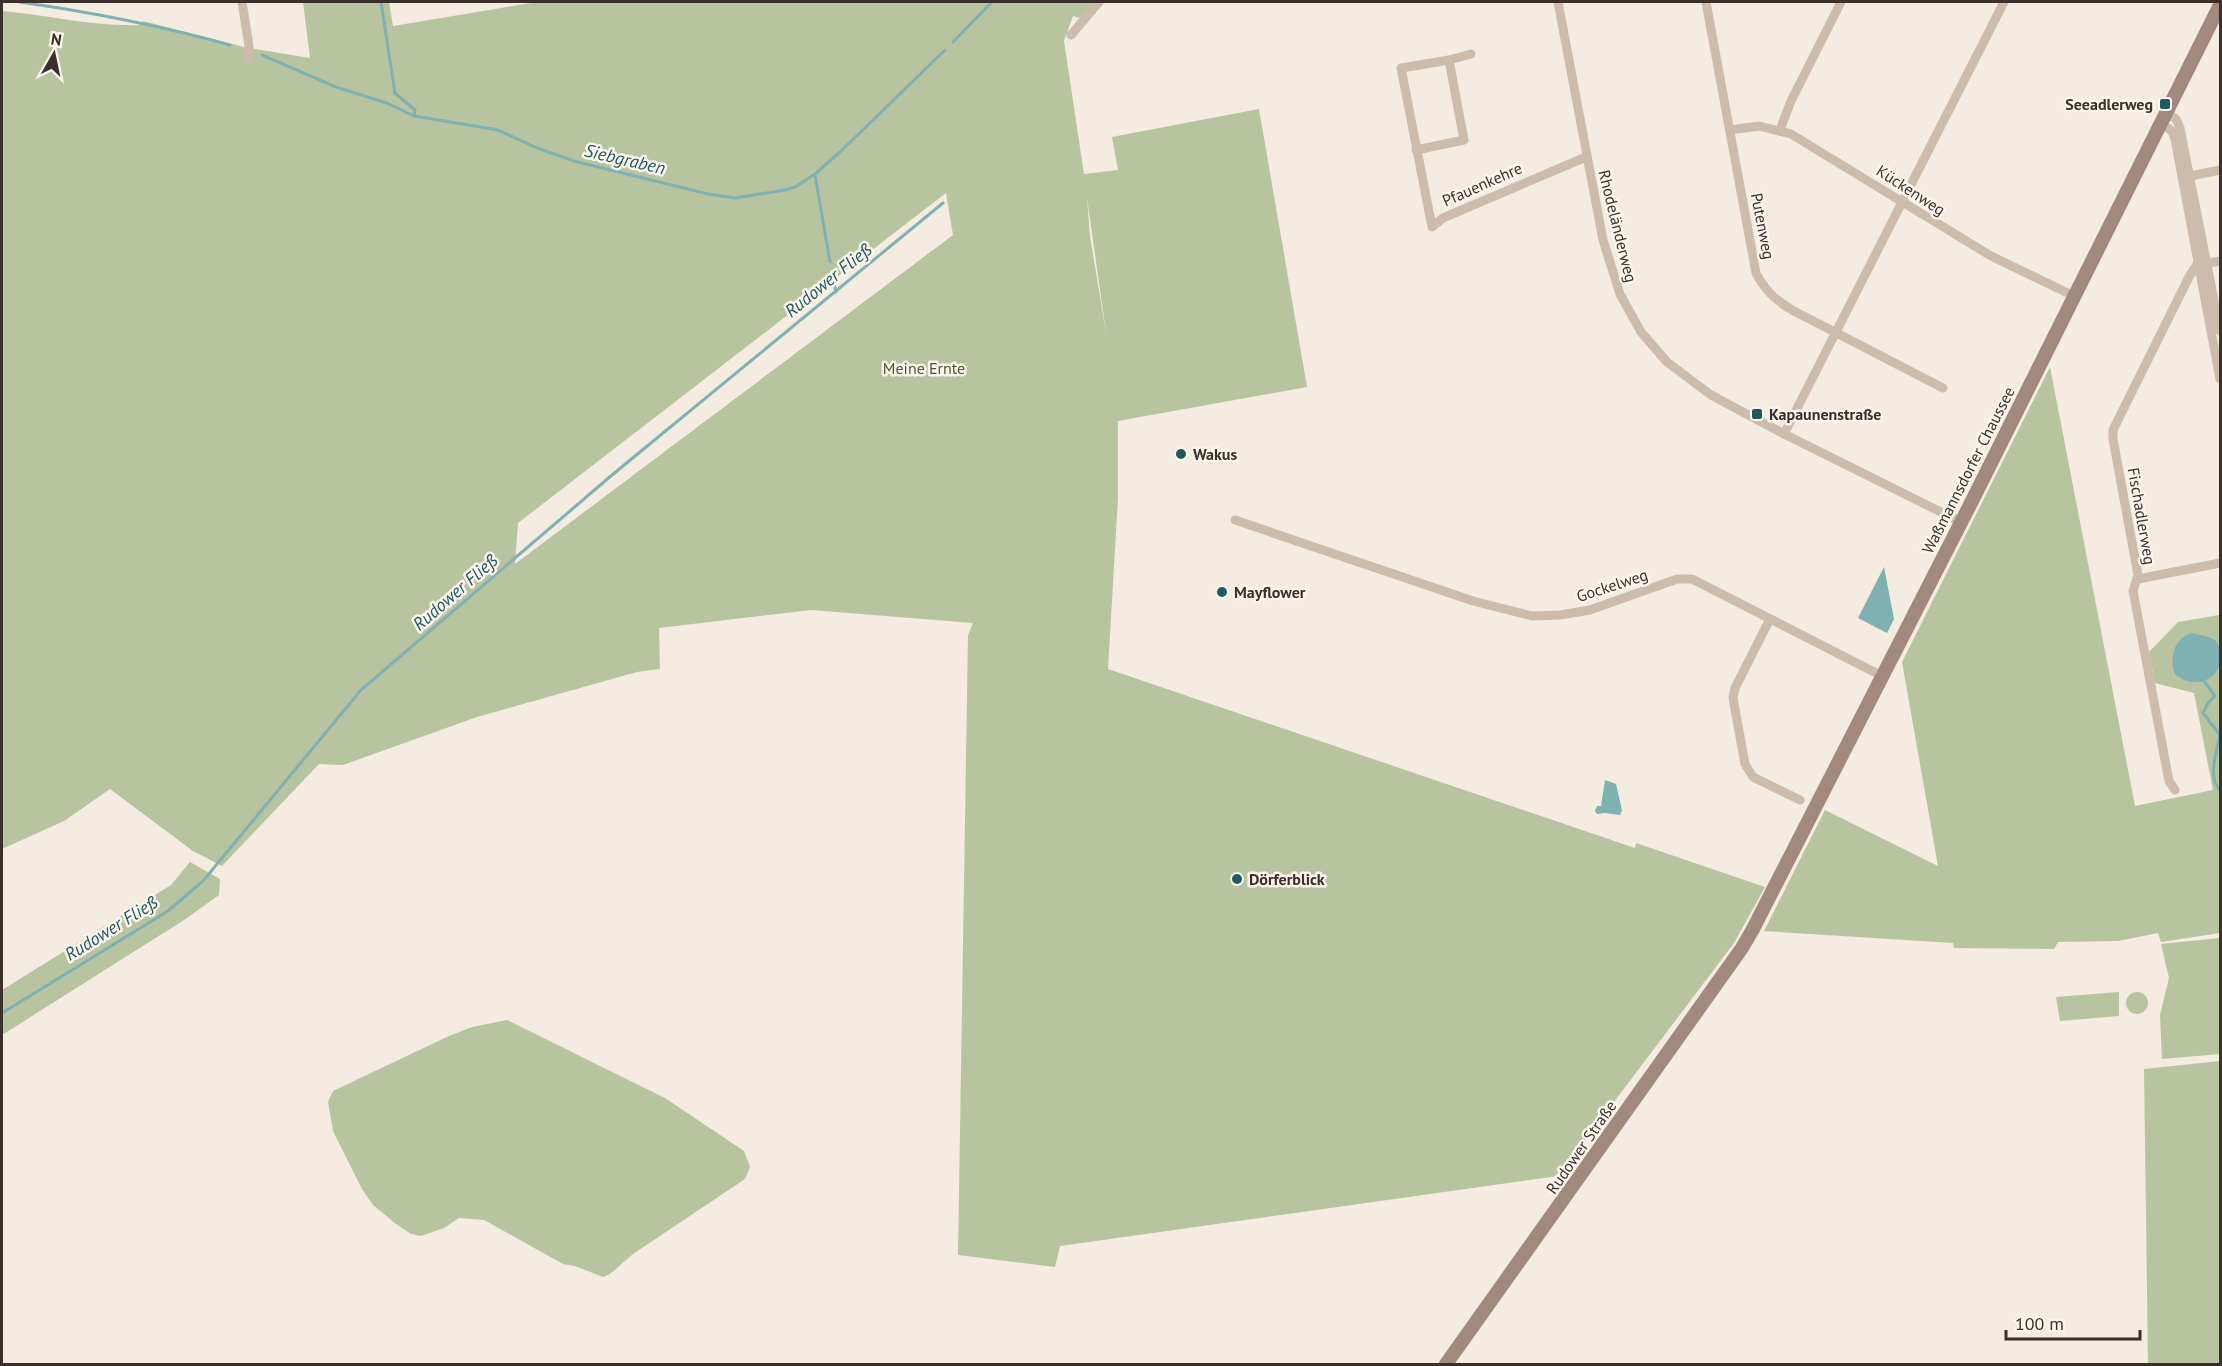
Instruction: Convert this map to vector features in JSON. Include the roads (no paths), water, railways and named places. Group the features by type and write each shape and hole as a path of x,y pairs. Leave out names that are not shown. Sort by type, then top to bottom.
{"street":[{"path":"242,2 249,46 248,57"},
{"path":"1071,35 1100,2"},
{"name":"Rhodeländerweg","path":"1558,2 1607,258 1620,294 1641,332 1667,362 1722,401 1961,522"},
{"name":"Putenweg","path":"1706,2 1756,273 1763,286 1774,299 1943,388"},
{"path":"1780,130 1791,101 1840,2"},
{"path":"1784,434 2004,2"},
{"name":"Waßmannsdorfer Chaussee","path":"1742,948 1777,886 2220,5"},
{"path":"1416,150 1464,140 1449,60 1471,54"},
{"name":"Pfauenkehre","path":"1449,60 1401,68 1432,227 1443,218 1586,157"},
{"path":"2164,119 2176,119 2180,128 2190,176 2220,379"},
{"path":"2164,119 2175,140 2220,331"},
{"name":"Kückenweg","path":"1730,129 1759,126 1780,130 1808,143 1991,256 2074,296"},
{"path":"2190,176 2220,170"},
{"path":"2203,263 2220,261"},
{"name":"Fischadlerweg","path":"2175,790 2169,781 2133,591 2138,579 2113,430 2189,277 2203,263"},
{"name":"Gockelweg","path":"1235,520 1473,601 1520,614 1548,616 1590,610 1685,578 1699,582 1882,676"},
{"path":"2138,579 2220,563"},
{"path":"1770,619 1735,688 1735,709 1745,764 1749,772 1753,777 1800,800"},
{"name":"Rudower Straße","path":"1446,1365 1742,948"}],"water":[{"path":"1884,567 1894,619 1887,633 1858,618"},
{"path":"2192,633 2215,640 2219,648 2219,666 2210,678 2203,681 2181,679 2175,674 2173,668 2174,649 2181,639"},
{"path":"1605,780 1616,784 1622,810 1620,815 1597,814 1595,811 1597,806 1601,806"}],"waterway":[{"name":"Siebgraben","path":"19,2 126,20 230,45"},
{"path":"381,2 395,93 415,110 414,116"},
{"name":"Siebgraben","path":"953,42 992,2"},
{"name":"Siebgraben","path":"262,55 336,87 387,103 414,116 498,130 537,148 574,161 708,194 735,198 785,190 795,187 815,174 945,50"},
{"path":"815,175 830,262"},
{"name":"Rudower Fließ","path":"2,1013 168,911 203,881 361,690 612,475 943,203"},
{"name":"Rudower Fließ","path":"834,283 836,292"},
{"path":"2204,681 2215,696 2203,713 2220,735 2213,772 2216,785 2220,790"}],"place":[{"name":"Seeadlerweg","path":"2165,104"},
{"name":"Kapaunenstraße","path":"1757,414"},
{"name":"Wakus","path":"1181,454"},
{"name":"Mayflower","path":"1222,592"},
{"name":"Dörferblick","path":"1237,879"}],"park label":[{"name":"Meine Ernte","path":"924,368"}]}
